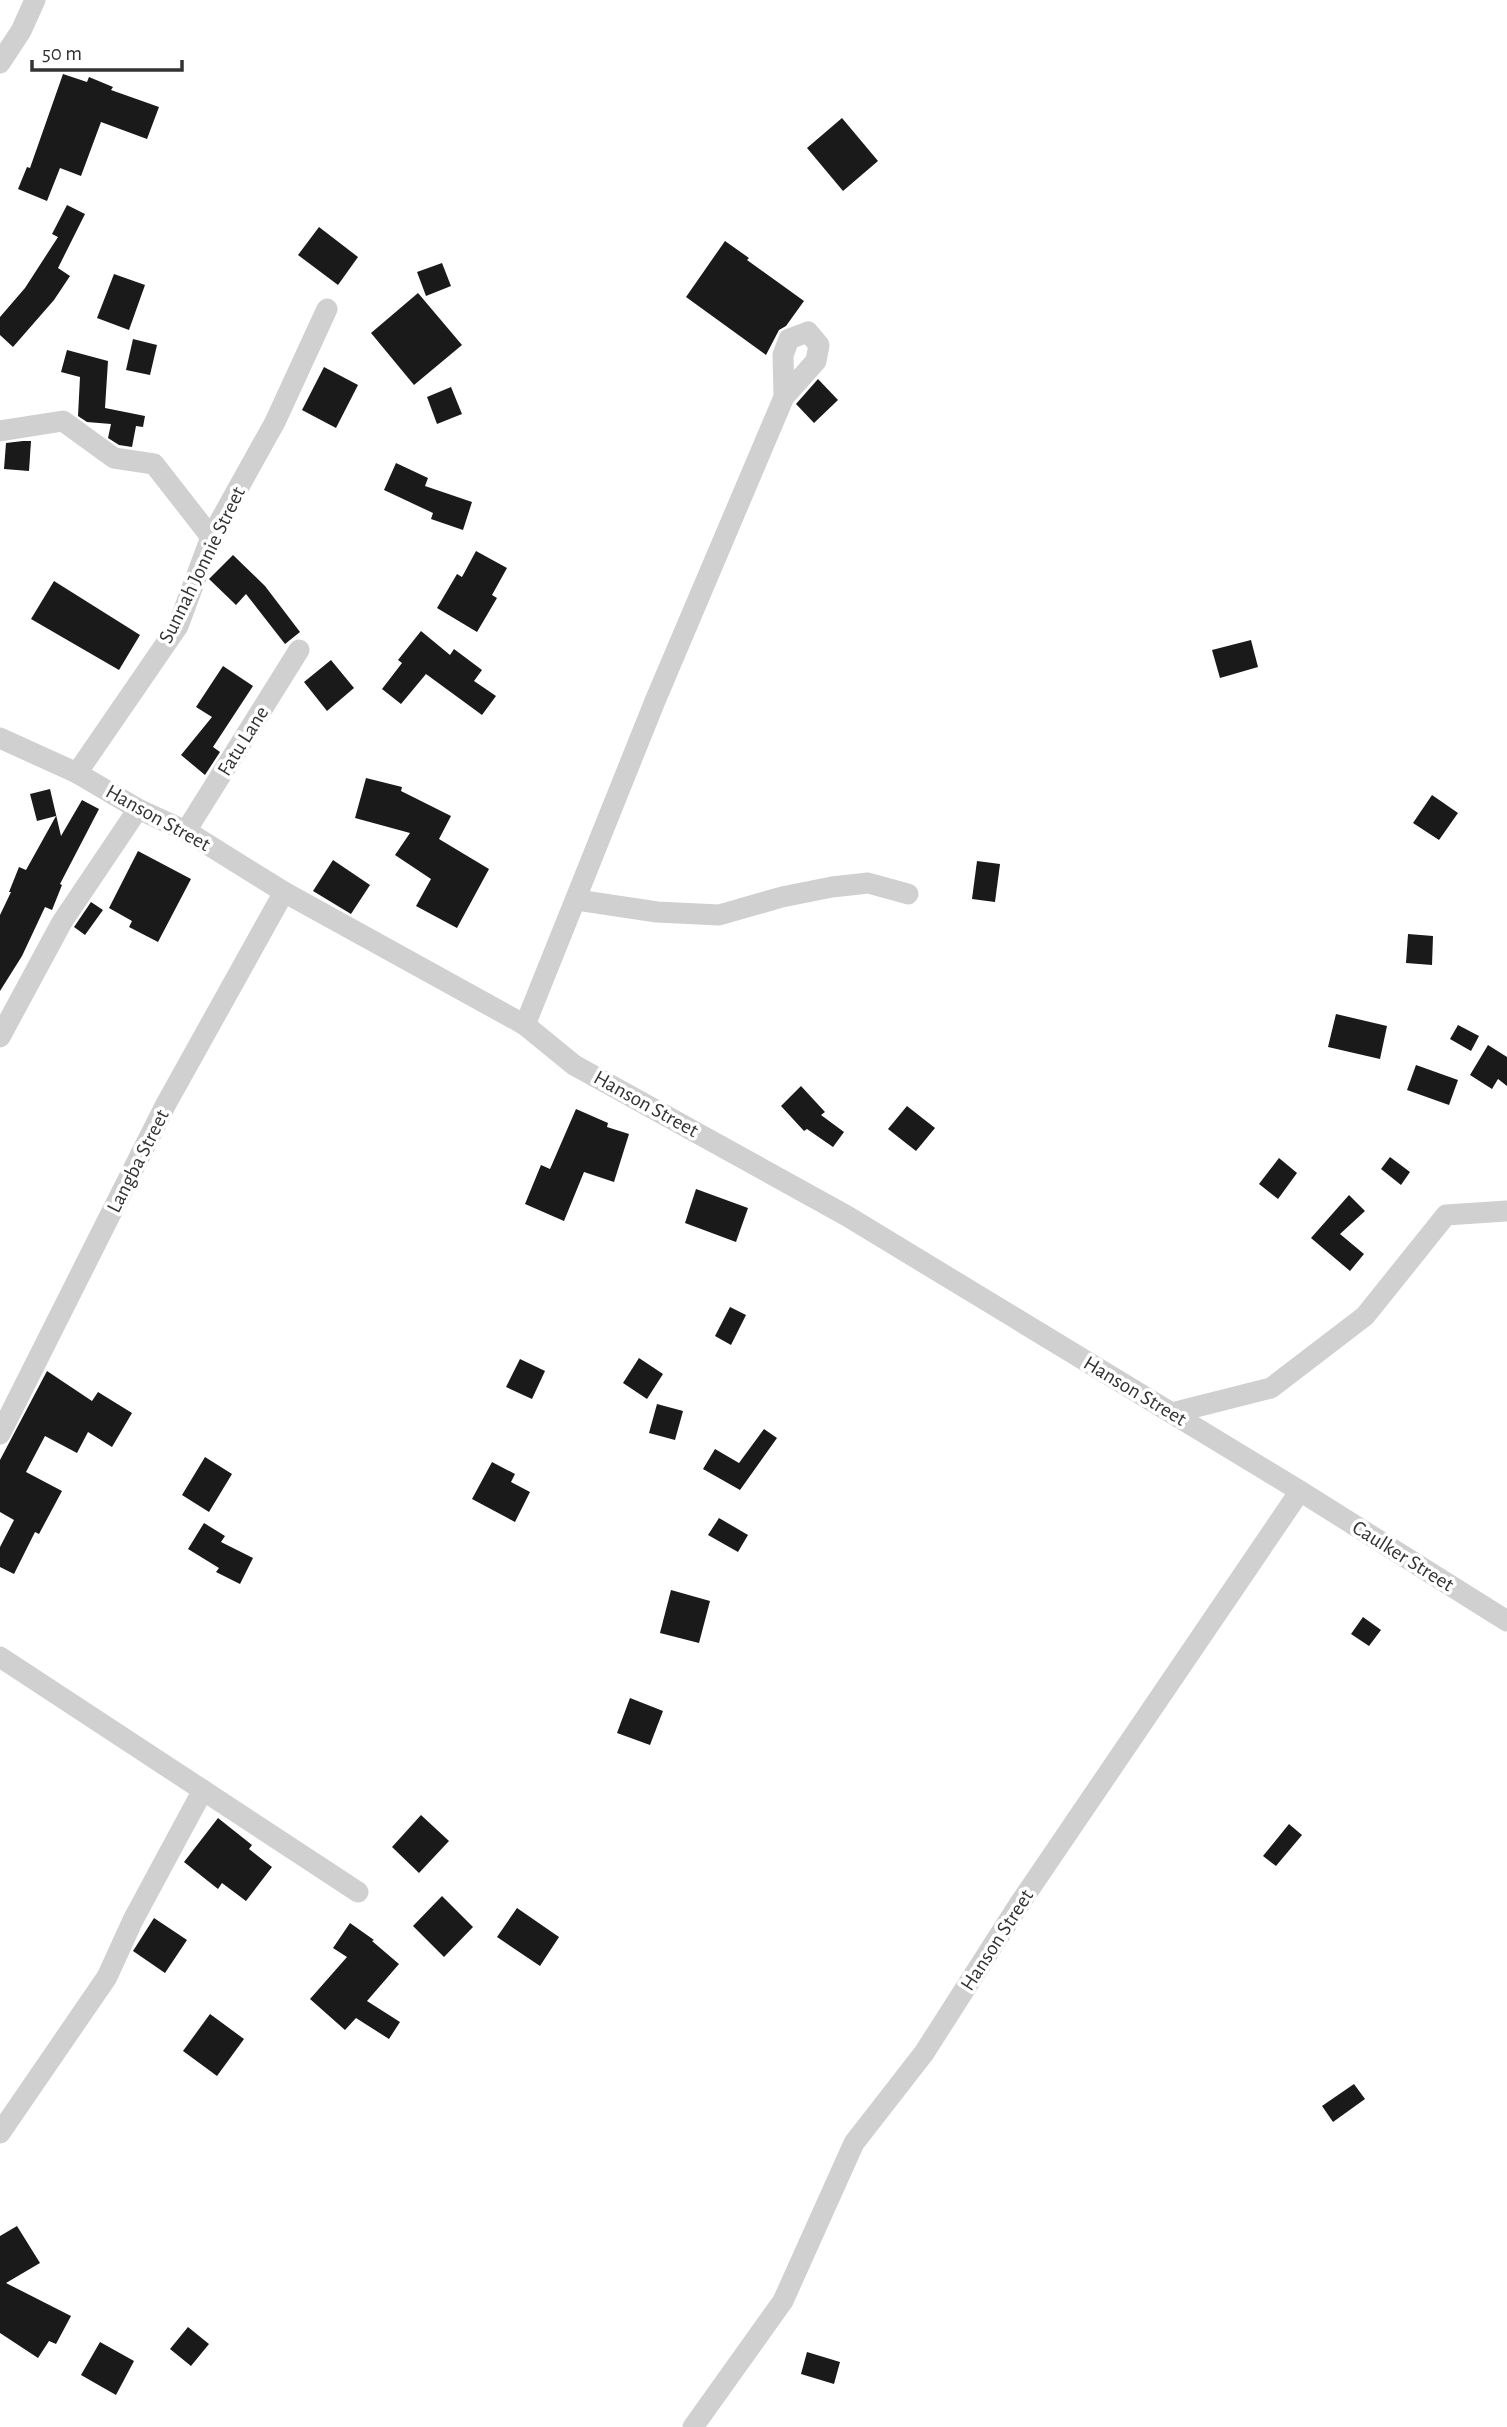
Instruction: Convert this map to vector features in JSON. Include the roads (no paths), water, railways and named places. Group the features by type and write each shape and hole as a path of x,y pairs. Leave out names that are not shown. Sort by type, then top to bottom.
{"street":[{"path":"0,62 20,31 35,0"},
{"name":"Sunnah Jonnie Street","path":"78,773 178,626 211,537 275,422 327,309"},
{"path":"525,1025 655,701 784,397"},
{"path":"0,432 63,421 114,458 154,464 211,537"},
{"name":"Fatu Lane","path":"186,831 299,650"},
{"name":"Hanson Street","path":"0,738 78,773 138,808 186,831 285,892 525,1025 575,1065 847,1216 1300,1491 1020,1903 925,2053 853,2143 783,2301 693,2427"},
{"path":"0,1037 62,922 138,808"},
{"path":"577,900 657,912 719,915 782,897 832,887 868,883 908,894"},
{"name":"Langba Street","path":"0,1434 166,1104 285,892"},
{"path":"1172,1413 1271,1388 1365,1316 1446,1215 1507,1211"},
{"name":"Caulker Street","path":"1300,1491 1507,1621"},
{"path":"0,1657 358,1892"},
{"path":"0,2133 107,1977 133,1920 203,1790"}]}
